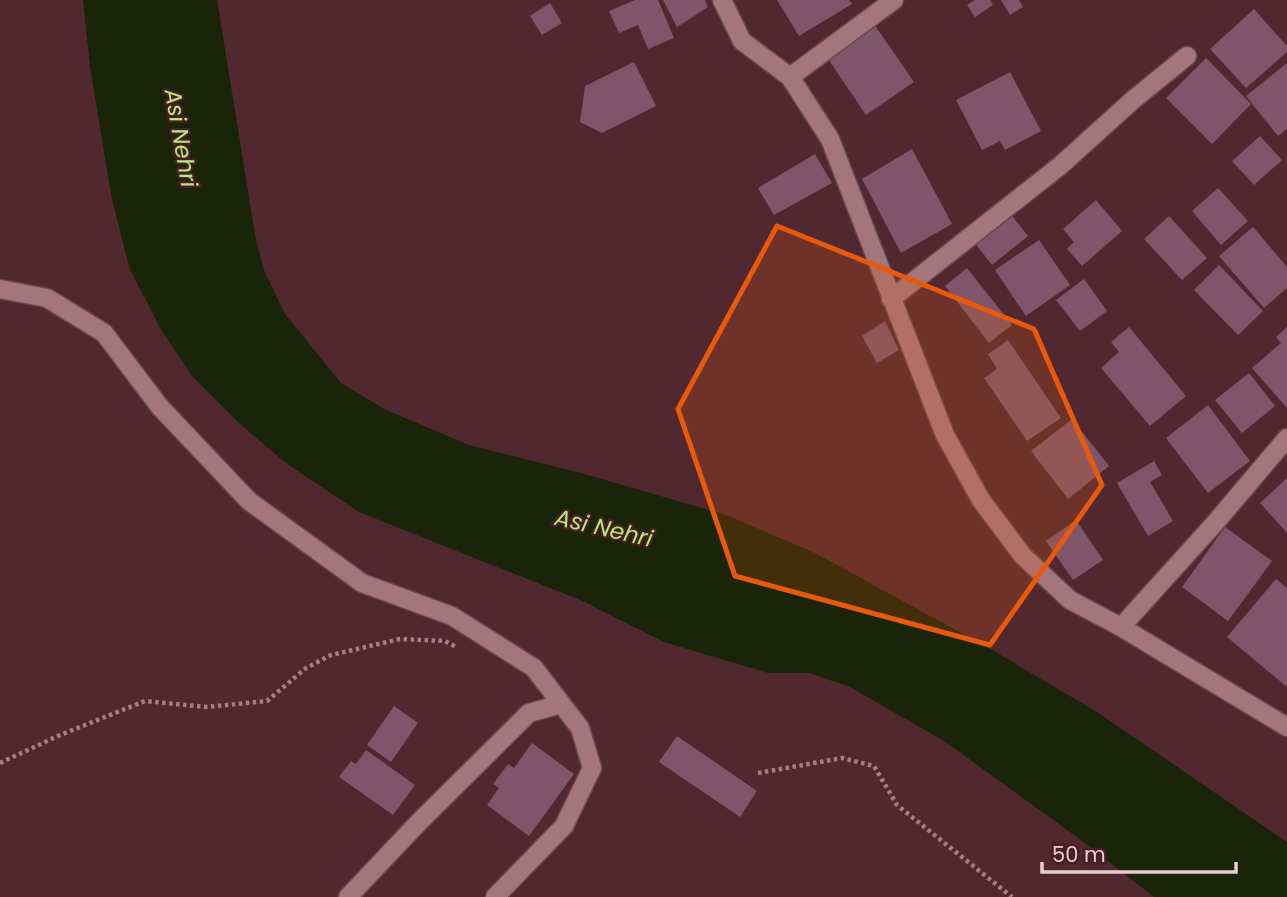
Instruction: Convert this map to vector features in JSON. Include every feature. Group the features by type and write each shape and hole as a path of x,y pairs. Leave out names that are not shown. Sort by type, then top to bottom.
{"street":[{"path":"722,0 742,41 790,77 830,139 945,435 981,500 1023,556 1070,600 1121,626 1287,727"},
{"path":"790,77 894,0"},
{"path":"891,299 1061,165 1134,99 1187,56"},
{"path":"0,289 47,298 104,333 160,407 249,501 362,583 452,616 534,668 580,728 592,768 564,826 495,897"},
{"path":"1121,626 1215,523 1287,438"},
{"path":"348,897 529,713 561,704"}],"path":[{"path":"0,764 60,735 145,701 206,707 267,701 306,668 331,655 400,639 445,642 457,647"},
{"path":"758,773 842,758 874,765 897,805 1012,897"}],"highlighted area":[{"path":"777,226 1034,329 1102,485 990,645 735,576 678,409"}],"water":[{"name":"Asi Nehri","path":"83,0 217,0 256,240 265,273 285,314 341,383 386,410 469,445 581,473 726,515 815,553 992,650 1097,712 1287,842 1287,897 1154,897 1081,840 944,741 850,687 809,673 768,673 664,642 585,602 359,512 287,464 240,424 193,377 161,330 129,267 111,195 90,66"}],"building":[{"path":"635,0 658,0 674,38 648,49 638,25 619,33 609,11"},
{"path":"663,0 705,0 708,7 677,27"},
{"path":"777,0 849,0 852,4 799,36"},
{"path":"975,0 990,0 993,5 975,17 967,5"},
{"path":"1001,0 1019,0 1023,7 1010,15"},
{"path":"550,3 562,23 542,35 530,16"},
{"path":"1254,9 1287,46 1287,52 1246,88 1210,49"},
{"path":"872,21 914,82 866,115 824,53"},
{"path":"1206,58 1251,104 1212,144 1166,98"},
{"path":"634,62 656,106 602,133 580,122 585,86"},
{"path":"1287,63 1287,129 1278,136 1246,96"},
{"path":"1010,72 1041,131 1005,150 1000,141 982,150 956,100"},
{"path":"1260,136 1282,160 1254,185 1232,161"},
{"path":"912,149 952,224 901,253 862,179"},
{"path":"815,154 832,183 774,215 758,188"},
{"path":"1218,188 1248,221 1221,245 1192,211"},
{"path":"1096,200 1122,231 1082,266 1067,249 1074,242 1063,229"},
{"path":"1010,213 1028,236 992,265 974,242"},
{"path":"1169,216 1207,258 1182,280 1144,239"},
{"path":"1253,227 1287,267 1287,288 1264,308 1219,256"},
{"path":"1039,240 1070,285 1026,316 995,270"},
{"path":"1219,265 1263,311 1238,335 1194,290"},
{"path":"967,268 1012,325 989,343 945,286"},
{"path":"1084,279 1107,311 1080,331 1056,300"},
{"path":"885,321 899,350 877,363 862,336"},
{"path":"1129,327 1186,396 1150,426 1101,368 1119,352 1111,342"},
{"path":"1287,327 1287,408 1252,368 1281,343 1276,337"},
{"path":"1008,340 1061,418 1027,441 984,378 997,369 988,354"},
{"path":"1249,373 1275,406 1242,433 1215,400"},
{"path":"1208,405 1250,461 1208,493 1166,438"},
{"path":"1072,419 1109,466 1068,499 1031,451"},
{"path":"1154,461 1162,475 1150,482 1173,521 1148,536 1117,483"},
{"path":"1287,478 1287,533 1260,503"},
{"path":"1076,520 1103,560 1073,580 1046,541"},
{"path":"1225,527 1272,561 1228,621 1182,587"},
{"path":"1276,579 1287,588 1287,687 1227,637"},
{"path":"394,706 418,723 391,762 367,745"},
{"path":"677,736 757,791 740,817 659,762"},
{"path":"532,743 574,774 529,836 487,805 499,788 493,784 508,764 514,768"},
{"path":"366,750 415,785 393,815 339,777 351,761 356,764"}]}
